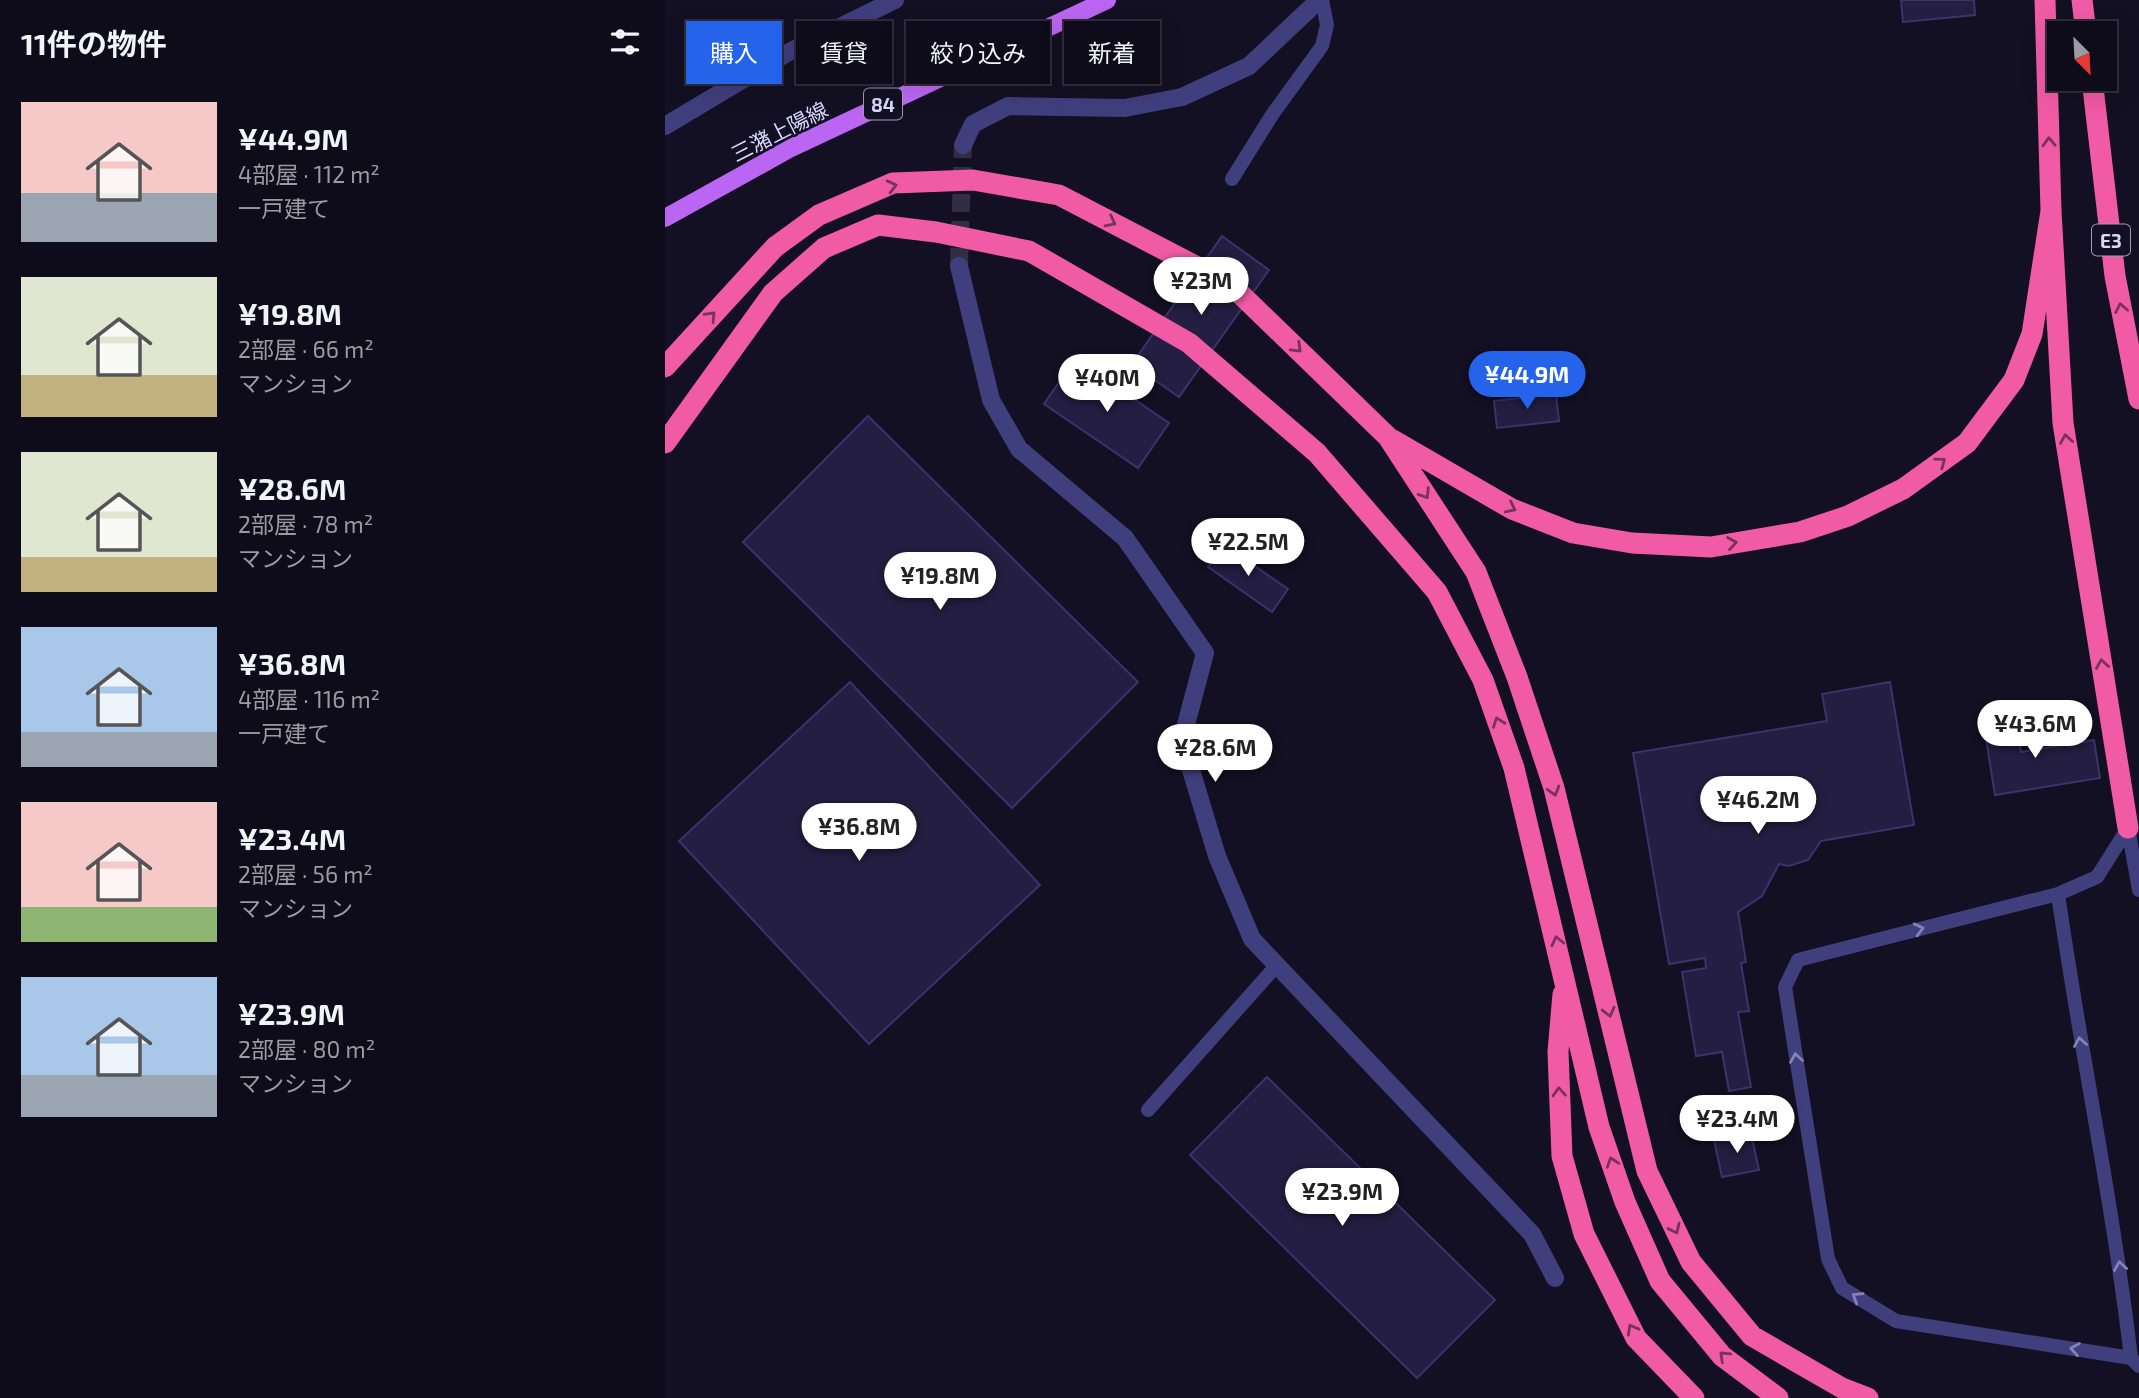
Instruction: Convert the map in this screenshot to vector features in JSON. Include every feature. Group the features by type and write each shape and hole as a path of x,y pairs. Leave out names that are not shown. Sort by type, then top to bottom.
{"highway":[{"path":"2045,0 2051,211 2063,423 2128,828"},
{"path":"2082,0 2085,21"},
{"name":"E3","path":"2093,91 2115,276 2139,399"},
{"path":"665,367 775,247 819,215 893,183 973,180 1059,195 1230,284 1388,437 1476,572 1517,677 1553,788 1647,1171 1691,1262 1752,1336 1842,1388 1868,1398"},
{"path":"1388,437 1512,509 1573,533 1632,543 1711,547 1800,532 1848,516 1903,489 1967,443 2014,380 2032,334 2051,211"},
{"path":"665,443 773,293 824,248 878,225 936,232 1029,251 1189,343 1317,453 1437,592 1483,680 1514,768 1565,974 1599,1127 1625,1202 1660,1281 1722,1356 1778,1398"},
{"path":"1565,974 1558,1052 1562,1156 1584,1234 1636,1338 1694,1398"}],"main road":[{"name":"三潴上陽線","path":"665,218 791,148 1107,0"}],"street":[{"path":"665,126 787,53 895,0"},
{"path":"963,145 972,124 1007,106 1125,108 1182,97 1249,66 1320,0"},
{"path":"960,266 991,400 1019,449 1125,538 1205,653 1182,740 1217,856 1252,939 1532,1234 1555,1278"}],"lane":[{"path":"1232,179 1272,115 1322,46 1327,25 1320,0"},
{"path":"2128,828 2139,890"},
{"path":"2058,894 2089,1100 2135,1362 1896,1321 1842,1288 1828,1258 1785,986 1798,960 2058,894 2097,877 2128,828"},
{"path":"1149,1110 1277,965"}],"building":[{"path":"1901,0 1974,0 1975,15 1903,22"},
{"path":"1222,236 1269,270 1179,397 1132,364"},
{"path":"1075,359 1169,423 1138,468 1044,404"},
{"path":"1556,394 1559,421 1497,428 1494,401"},
{"path":"868,416 1138,682 1012,808 743,542"},
{"path":"1224,545 1288,589 1272,612 1208,567"},
{"path":"850,682 1040,885 869,1044 679,841"},
{"path":"1890,682 1914,825 1821,841 1808,860 1789,866 1779,864 1762,896 1738,912 1746,962 1741,963 1749,1011 1738,1012 1751,1087 1729,1091 1722,1052 1696,1056 1682,972 1706,968 1705,958 1669,964 1633,753 1827,721 1822,694"},
{"path":"2015,715 2021,752 2094,740 2100,778 1995,795 1983,720"},
{"path":"1267,1077 1495,1300 1417,1378 1190,1155"},
{"path":"1751,1133 1759,1170 1722,1177 1714,1140"}],"tunnel":[{"path":"959,266 963,145"}]}
